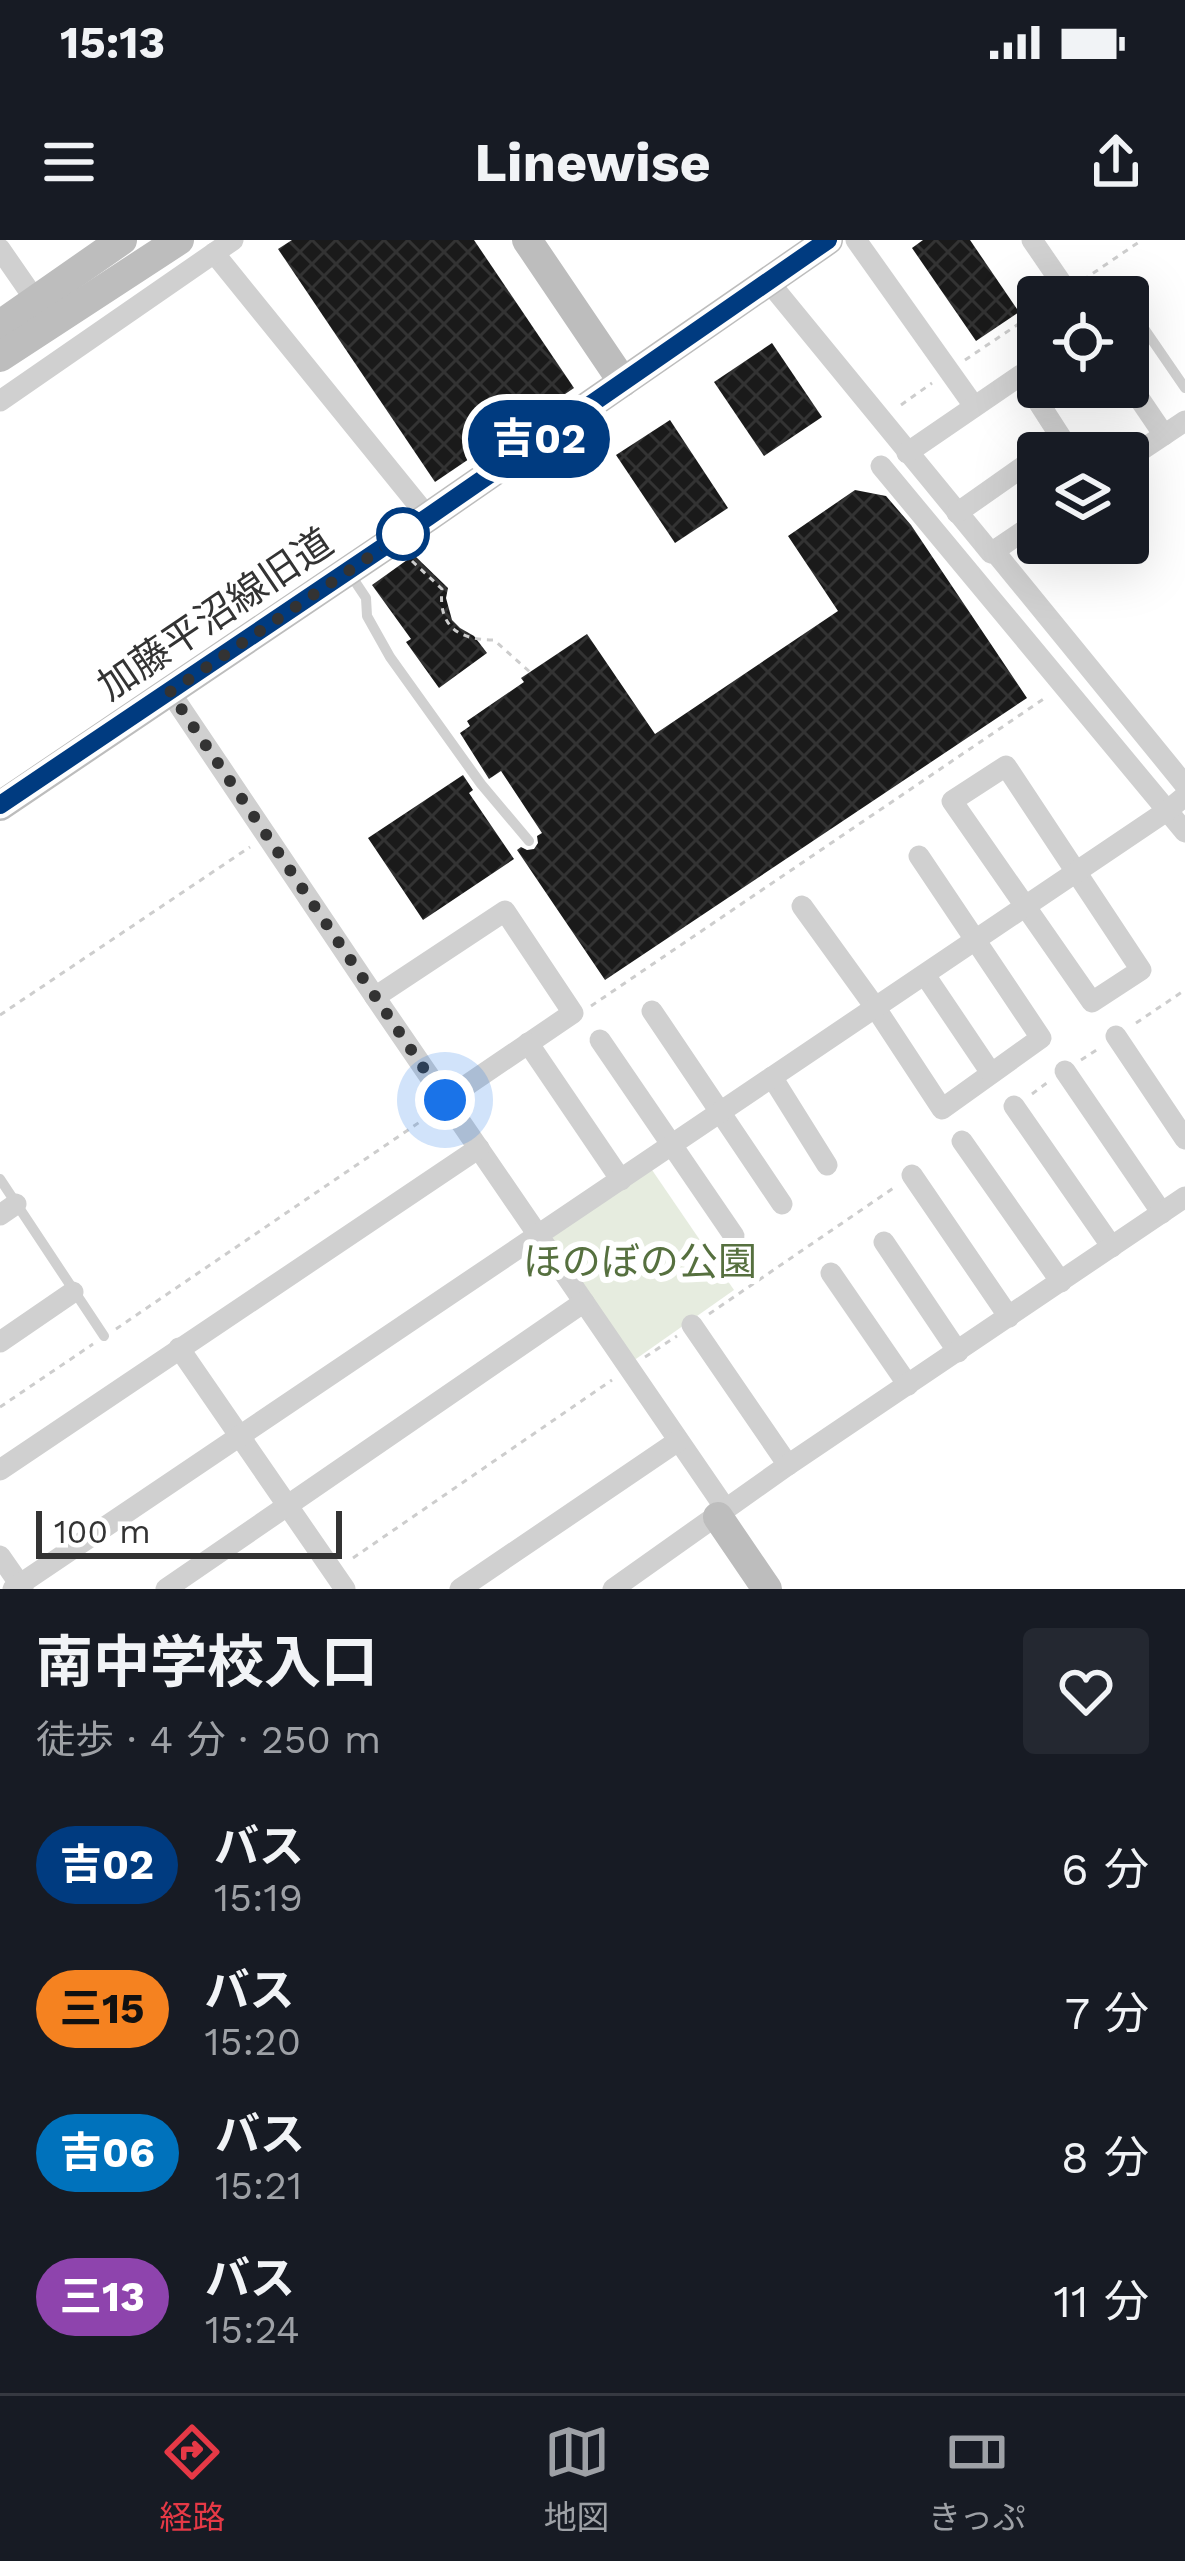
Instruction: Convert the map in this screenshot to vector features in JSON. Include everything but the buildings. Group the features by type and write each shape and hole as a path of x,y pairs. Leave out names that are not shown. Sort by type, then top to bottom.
{"street":[{"path":"0,357 122,240"},
{"path":"0,326 44,312 179,240"},
{"path":"527,240 622,382"},
{"name":"加藤平沼線旧道","path":"0,806 828,240"},
{"path":"856,240 974,406"},
{"path":"1032,240 1057,276"},
{"path":"0,401 224,246 428,517"},
{"path":"0,249 71,352"},
{"path":"768,281 991,553 1017,535"},
{"path":"907,453 1021,375 1058,432"},
{"path":"1146,408 1164,435"},
{"path":"1149,445 1185,421"},
{"path":"880,466 1062,686 1179,799"},
{"path":"957,513 1017,471"},
{"path":"994,551 1179,799 1185,832"},
{"path":"170,692 678,1441 767,1589"},
{"path":"1006,766 1141,970 1092,1002 1024,906 952,800 1006,766"},
{"path":"0,1556 18,1588 1179,799"},
{"path":"802,906 942,1108 1041,1038 919,856"},
{"path":"375,997 506,911 573,1013 445,1100"},
{"path":"925,975 991,1073"},
{"path":"652,1011 782,1204"},
{"path":"1116,1036 1185,1139"},
{"path":"600,1040 734,1236"},
{"path":"528,1043 621,1180"},
{"path":"1065,1071 1162,1213"},
{"path":"772,1077 827,1165"},
{"path":"1014,1106 1112,1246"},
{"path":"962,1141 1061,1282"},
{"path":"0,1470 479,1148"},
{"path":"912,1175 1009,1317"},
{"path":"614,1589 788,1465 1185,1198"},
{"path":"884,1242 958,1352"},
{"path":"831,1273 908,1385"},
{"path":"0,1342 74,1292"},
{"path":"166,1589 584,1302"},
{"path":"692,1325 788,1465"},
{"path":"179,1348 339,1580"},
{"path":"460,1589 678,1441"}],"lane":[{"path":"1149,336 1185,388"},
{"path":"348,572 366,598 368,616 390,657 481,784 530,841"},
{"path":"0,1180 8,1210 104,1336"}],"path":[{"path":"1093,276 1142,240"},
{"path":"410,560 442,589 443,614 458,634 494,640 530,672"},
{"path":"573,1013 582,1012 1062,686"},
{"path":"0,1015 266,836"},
{"path":"1014,1106 1185,990"},
{"path":"0,1407 432,1114 445,1100"},
{"path":"339,1580 629,1368 912,1175"}],"green space":[{"name":"ほのぼの公園","path":"650,1167 734,1290 633,1361 552,1239 555,1231"}],"bus line":[{"name":"吉02","path":"0,805 828,240"}],"route":[{"path":"403,534 170,692 445,1100"}]}
